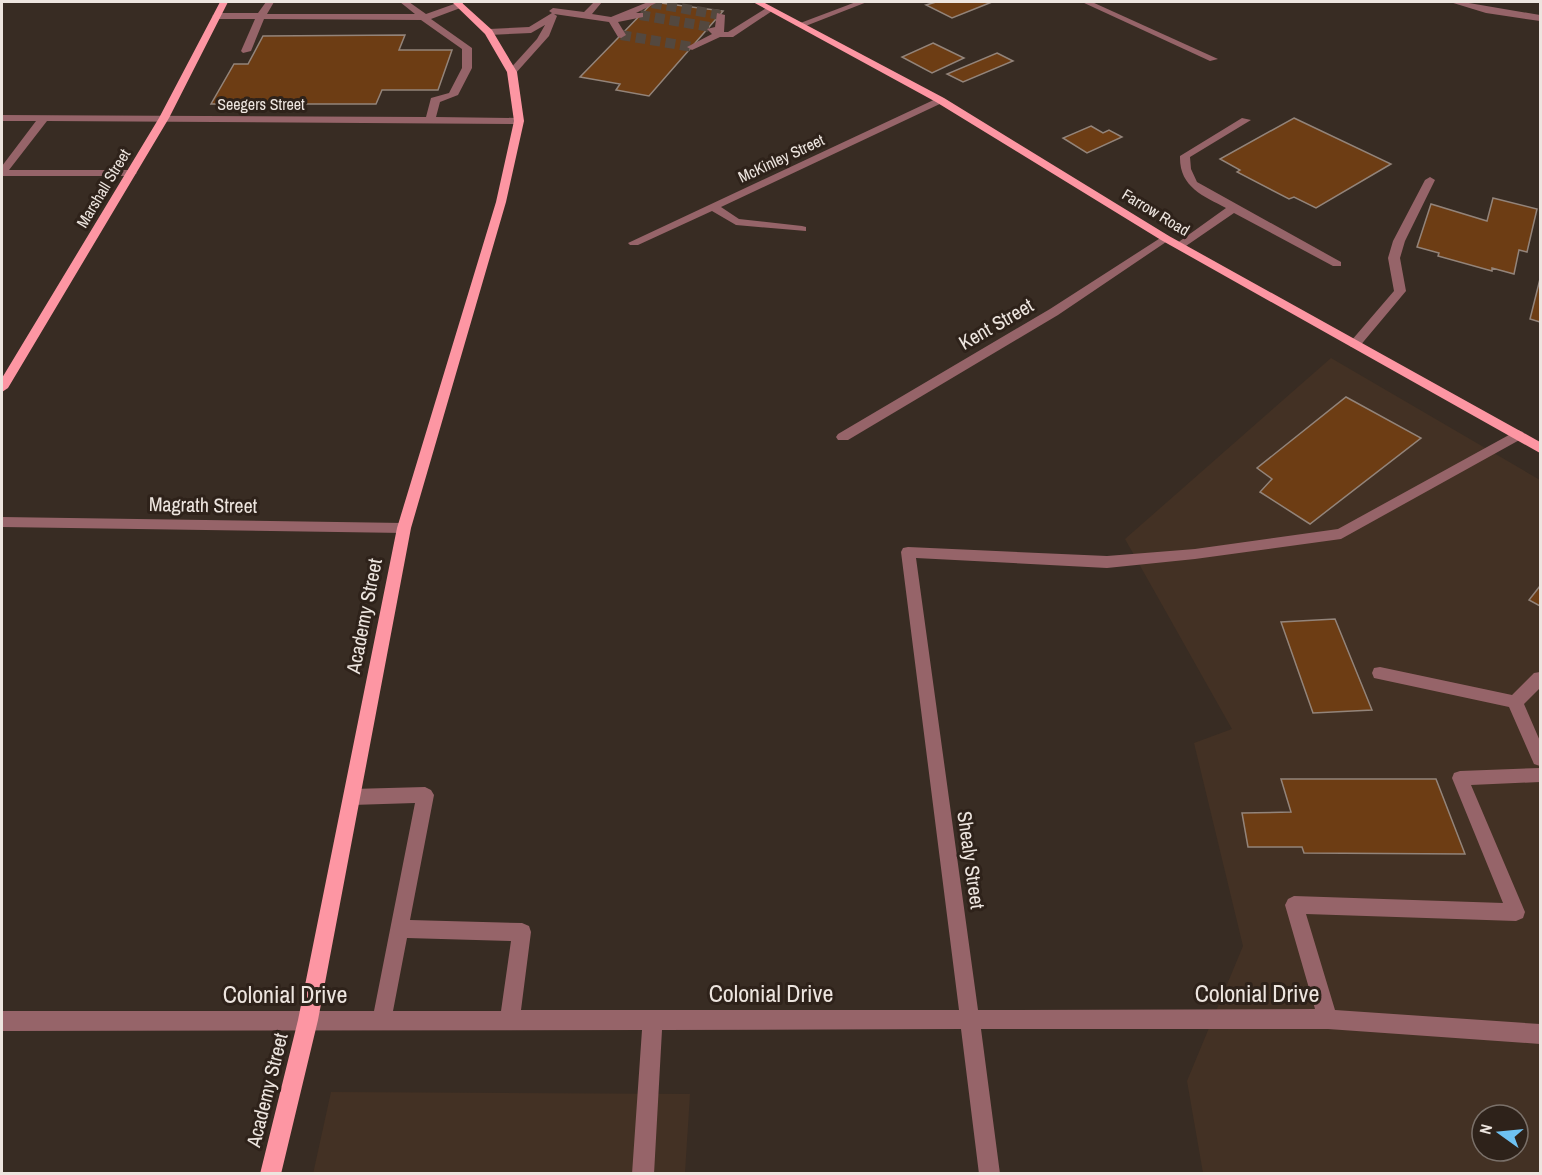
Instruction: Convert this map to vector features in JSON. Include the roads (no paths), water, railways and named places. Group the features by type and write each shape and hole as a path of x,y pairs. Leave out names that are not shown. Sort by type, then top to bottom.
{"main road":[{"name":"Marshall Street","path":"2,388 164,118 224,2"},
{"name":"Farrow Road","path":"757,2 940,100 1165,238 1540,448"},
{"name":"Academy Street","path":"270,1173 308,1020 404,528 501,202 519,121 512,72 489,32 458,3"}],"street":[{"path":"246,51 261,16 270,2"},
{"path":"404,2 427,17 449,39 467,48 467,68 453,95 435,100 430,120"},
{"path":"586,15 598,2"},
{"path":"800,26 863,2"},
{"path":"1086,2 1213,60"},
{"path":"1454,2 1486,10 1540,18"},
{"path":"217,16 427,17 458,3"},
{"path":"612,20 652,3"},
{"path":"553,9 612,20 640,15"},
{"path":"489,32 531,30 553,9"},
{"path":"512,72 522,58 549,31 553,9"},
{"path":"692,47 719,34 730,35 771,9"},
{"path":"719,34 720,15"},
{"path":"612,20 621,35"},
{"path":"710,27 719,34"},
{"name":"McKinley Street","path":"634,243 940,100"},
{"name":"Seegers Street","path":"2,118 519,121"},
{"path":"2,172 44,118"},
{"path":"1246,120 1185,156 1184,169 1195,187 1337,264"},
{"path":"2,172 132,173"},
{"path":"1355,344 1400,291 1394,258 1399,241 1430,180"},
{"path":"712,206 736,222 802,229"},
{"path":"1179,246 1234,208"},
{"name":"Kent Street","path":"843,436 1054,312 1165,238"},
{"name":"Shealy Street","path":"990,1173 908,552 1107,562 1196,554 1341,534 1518,435"},
{"name":"Magrath Street","path":"2,522 404,528"},
{"path":"1380,673 1515,702"},
{"path":"1515,702 1540,678"},
{"path":"1515,702 1540,759"},
{"path":"1328,1019 1294,905 1516,912 1460,778 1540,774"},
{"path":"352,797 425,795 382,1020"},
{"path":"399,929 522,932 510,1019"},
{"path":"643,1173 653,1019"},
{"name":"Colonial Drive","path":"2,1021 1328,1019 1540,1034"}],"tunnel":[{"path":"652,3 720,15"},
{"path":"640,15 710,27"},
{"path":"621,35 692,47"}]}
